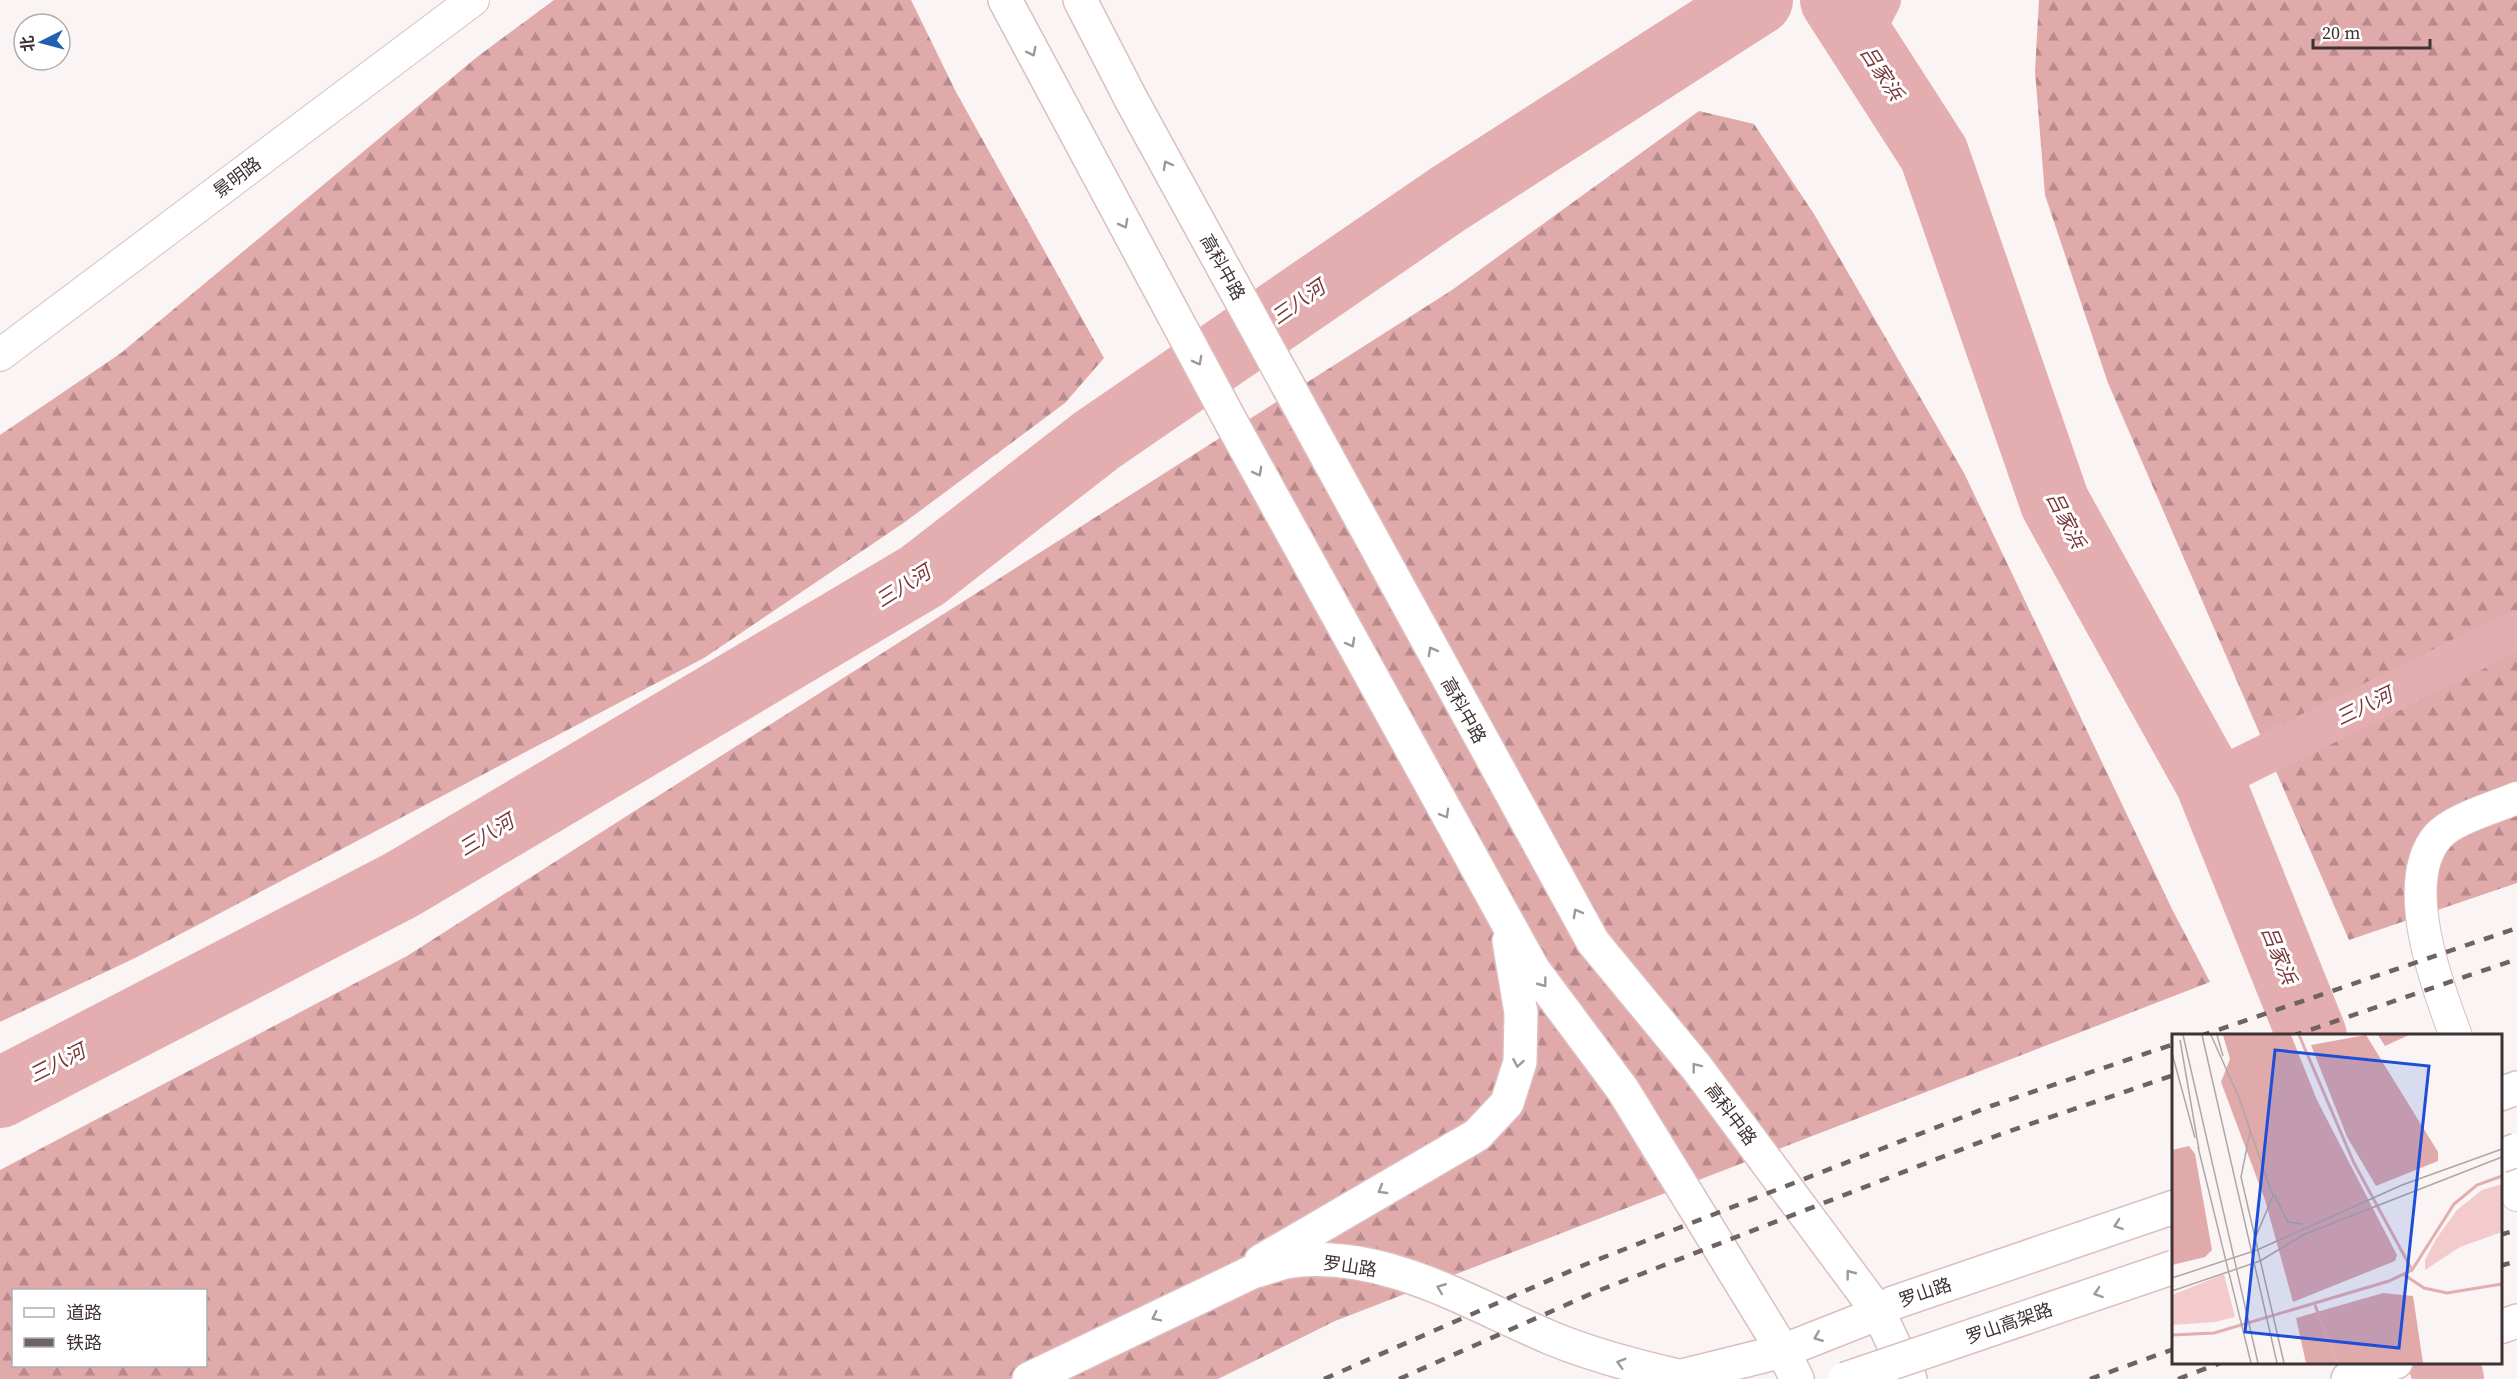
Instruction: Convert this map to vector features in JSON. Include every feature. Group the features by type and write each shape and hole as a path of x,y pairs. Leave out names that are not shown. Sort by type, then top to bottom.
{"main road":[{"path":"1005,0 1230,420 1533,969 1623,1090 1790,1365"},
{"name":"高科中路","path":"1080,0 1132,101 1593,942 1697,1068 1879,1313 1910,1379"},
{"path":"1195,1299 1477,1135 1507,1103 1520,1062 1521,1013 1506,922"},
{"path":"2502,1093 2517,1088"},
{"path":"2502,1154 2517,1150"},
{"name":"罗山路","path":"1029,1379 1252,1272 1291,1262 1340,1261 1414,1277 1551,1338 1619,1363 1674,1378 1790,1365 1893,1303 2172,1208"},
{"name":"罗山高架路","path":"1845,1379 2172,1268"},
{"path":"2502,1326 2517,1321"},
{"path":"2348,1379 2390,1364"}],"street":[{"name":"景明路","path":"0,355 473,0"},
{"path":"2456,1034 2441,996 2427,941 2421,898 2424,863 2438,836 2458,822 2517,798"},
{"path":"2502,1159 2517,1195"}],"green space":[{"path":"554,0 911,0 956,92 1104,358 1065,403 905,522 704,658 135,958 0,1022 0,435 121,353 477,57"},
{"path":"2039,0 2517,0 2517,883 2349,940 2108,383 2045,195 2035,71"},
{"path":"1699,111 1754,124 1814,214 1964,473 2171,907 2210,982 1335,1321 1218,1379 0,1379 0,1170 407,956 1452,290"}],"waterway":[{"name":"三八河","path":"0,1093 401,885 922,576 1097,440 1448,199 1758,0"},
{"name":"吕家浜","path":"1835,0 1934,154 2055,503 2210,782 2311,1034"},
{"path":"1860,40 1881,0"},
{"name":"三八河","path":"2210,782 2517,630"},
{"name":"吕家浜","path":"2444,1364 2449,1379"}],"railway":[{"path":"2206,1034 2517,928"},
{"path":"2298,1034 2517,959"},
{"path":"1324,1379 1584,1265 1991,1106 2172,1045"},
{"path":"1399,1379 1595,1292 2001,1134 2172,1076"},
{"path":"2502,1234 2517,1230"},
{"path":"2502,1265 2517,1261"},
{"path":"2090,1379 2172,1350"},
{"path":"2178,1379 2218,1364"}]}
